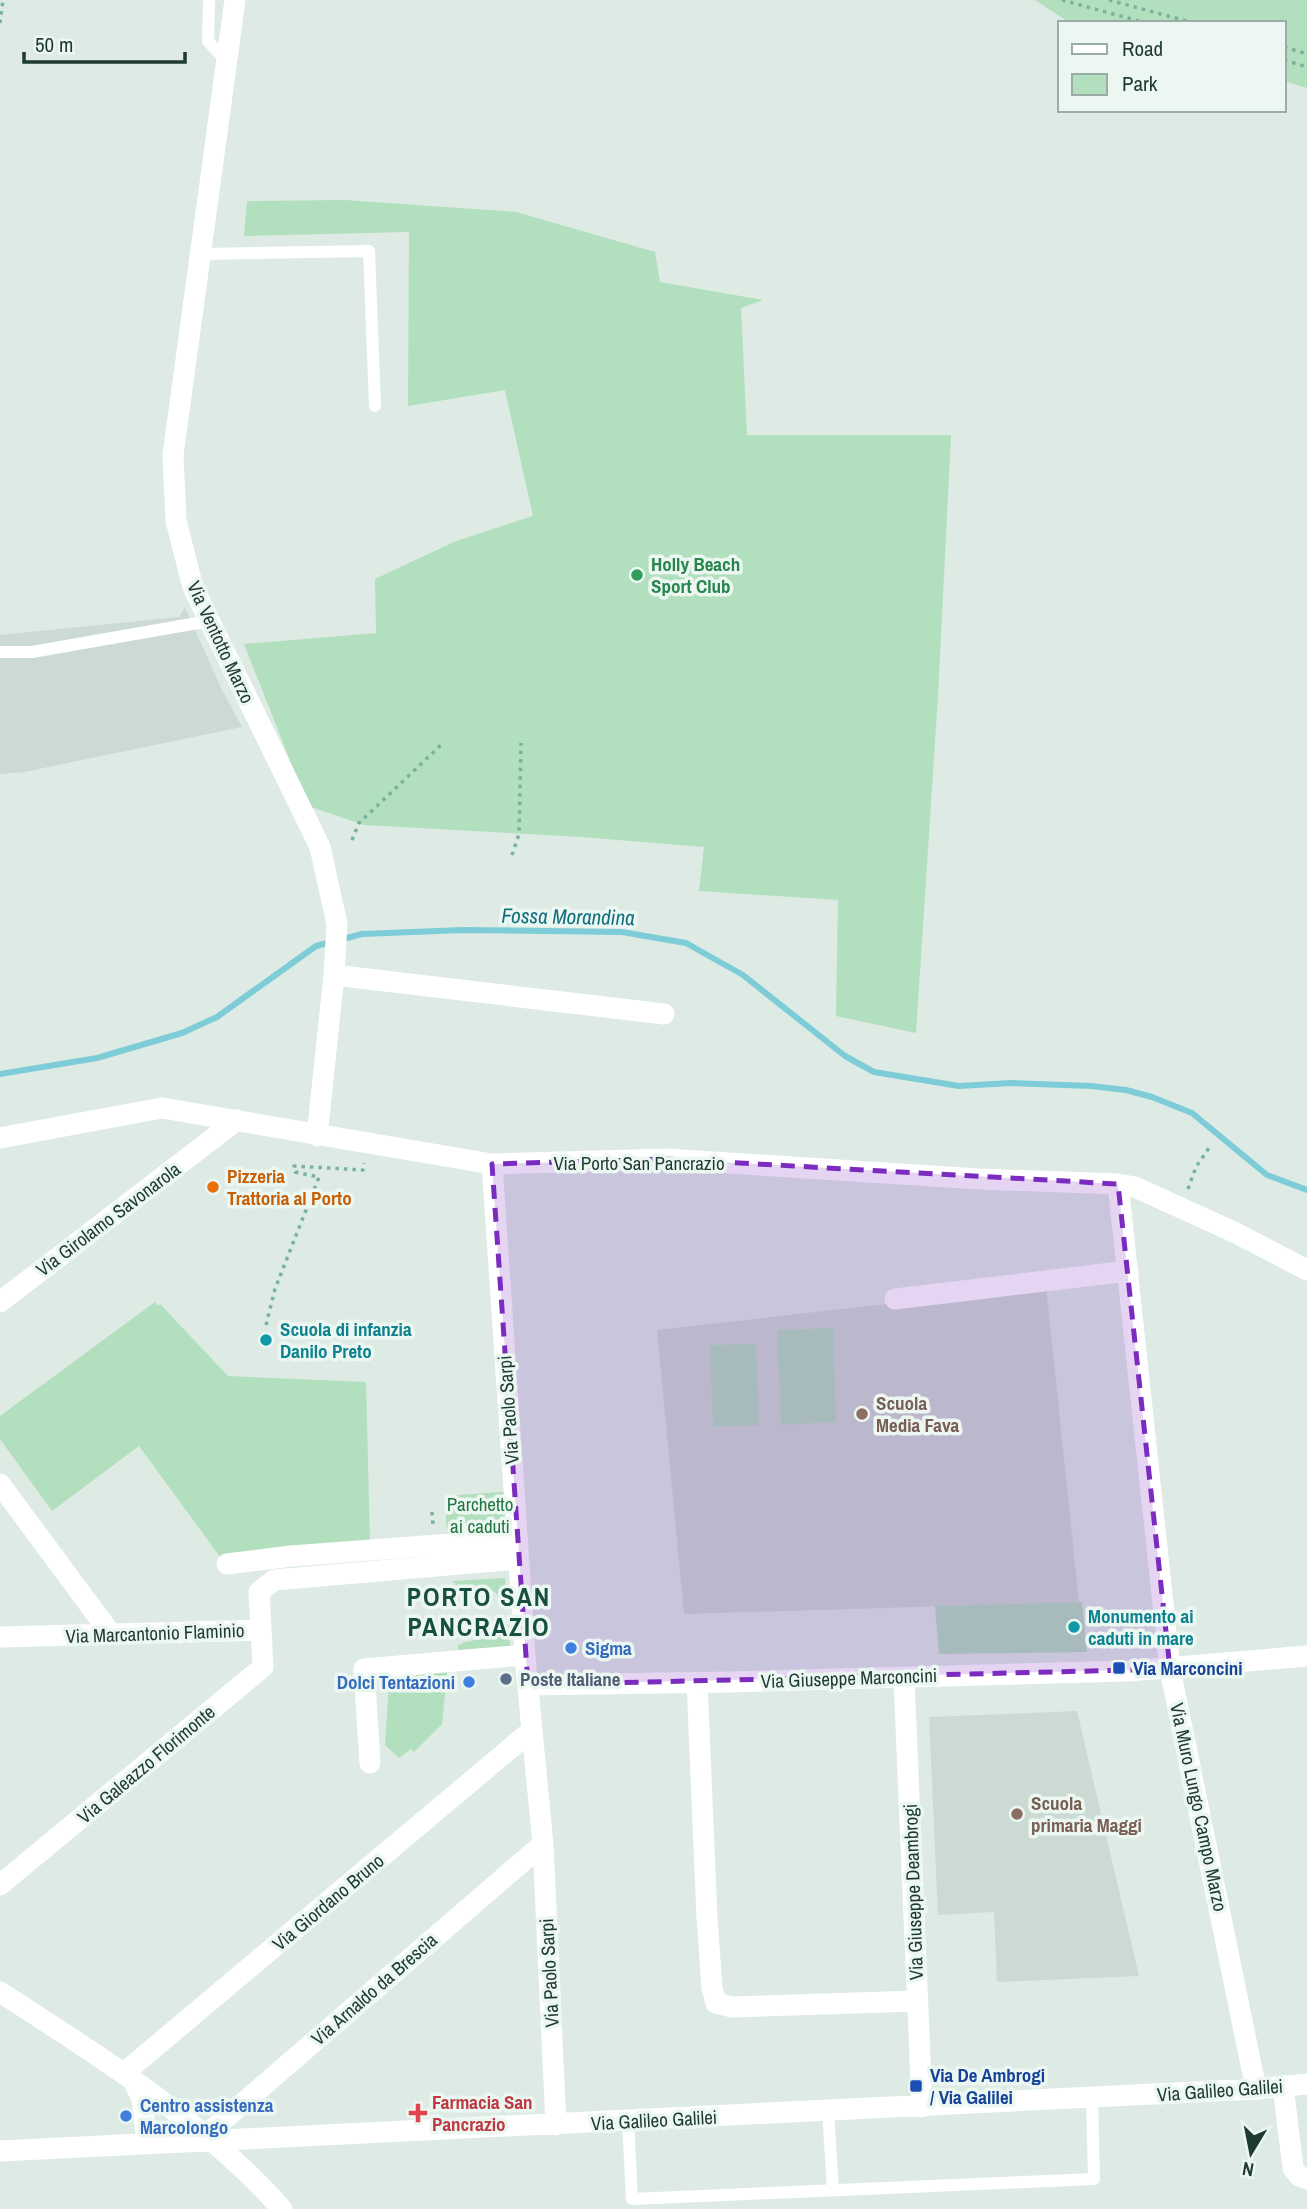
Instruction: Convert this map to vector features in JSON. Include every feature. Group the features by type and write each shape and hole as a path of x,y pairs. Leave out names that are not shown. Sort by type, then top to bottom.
{"street":[{"name":"Via Ventotto Marzo","path":"234,0 173,455 176,521 192,587 320,846 337,924 317,1136"},
{"path":"334,975 664,1014"},
{"path":"0,1138 162,1108 215,1126"},
{"name":"Via Porto San Pancrazio","path":"237,1120 317,1136 492,1164 666,1159 1135,1186 1307,1270"},
{"name":"Via Girolamo Savonarola","path":"0,1301 215,1126 237,1120"},
{"name":"Via Paolo Sarpi","path":"492,1164 525,1655 544,1844 556,2125"},
{"name":"Via Muro Lungo Campo Marzo","path":"1118,1184 1170,1669 1256,2089"},
{"path":"895,1299 1128,1271"},
{"path":"0,1484 111,1634"},
{"path":"227,1563 291,1556 517,1549"},
{"name":"Via Marcantonio Flaminio","path":"0,1637 261,1630 259,1592 274,1580 517,1549"},
{"name":"Via Galeazzo Florimonte","path":"0,1885 263,1667 261,1630"},
{"path":"370,1763 364,1669 525,1655"},
{"name":"Via Giuseppe Marconcini","path":"528,1685 1170,1669 1307,1656"},
{"name":"Via Giuseppe Deambrogi","path":"904,1677 922,2107"},
{"path":"697,1682 707,1917 712,1988 716,2003 732,2007 917,2001"},
{"name":"Via Giordano Bruno","path":"129,2077 531,1731"},
{"name":"Via Arnaldo da Brescia","path":"210,2138 544,1844"},
{"path":"0,1992 129,2077 210,2138 264,2188 282,2209"},
{"path":"129,2077 142,2099 147,2144"},
{"name":"Via Galileo Galilei","path":"0,2151 210,2138 254,2140 922,2107 1307,2084"},
{"path":"1283,2086 1293,2168 1299,2176 1307,2179"},
{"path":"254,2140 257,2175 264,2188"}],"lane":[{"path":"209,0 208,41 226,61"},
{"path":"201,254 369,251 374,406"},
{"path":"0,652 32,652 209,621"},
{"path":"628,2121 632,2199 1094,2179 1092,2098"},
{"path":"828,2111 833,2189"}],"path":[{"path":"0,23 3,0"},
{"path":"1062,0 1139,21"},
{"path":"1109,0 1187,21"},
{"path":"1286,48 1307,54"},
{"path":"1286,61 1307,67"},
{"path":"512,855 519,834 521,743"},
{"path":"352,840 359,823 441,744"},
{"path":"266,1325 284,1264 319,1177 295,1172 294,1166 363,1170 370,1145"},
{"path":"1186,1195 1196,1167 1211,1145"}],"highlighted area":[{"path":"666,1159 1118,1184 1170,1669 528,1685 492,1164"}],"shaded area":[{"path":"185,607 222,690 242,727 24,772 0,774 0,635 179,617"},
{"name":"Scuola Media Fava","path":"1046,1286 1079,1602 684,1614 657,1330"},
{"name":"Scuola primaria Maggi","path":"1077,1711 1139,1976 997,1982 994,1912 938,1915 929,1717"}],"green space":[{"path":"1035,0 1307,0 1307,88 1286,82 1286,21 1067,21"},
{"name":"Holly Beach Sport Club","path":"345,200 516,212 655,252 660,282 763,300 741,308 747,435 951,435 938,696 916,1033 836,1016 838,900 699,891 704,847 364,825 308,806 244,644 376,633 375,579 456,541 533,516 505,390 408,406 409,232 244,236 247,201"},
{"path":"155,1302 158,1306 160,1304 228,1376 366,1382 370,1542 221,1558 139,1446 52,1511 0,1439 0,1416"},
{"path":"833,1328 836,1422 781,1425 777,1330"},
{"path":"756,1344 759,1425 713,1427 710,1345"},
{"name":"Parchetto ai caduti","path":"513,1491 515,1534 447,1538 445,1496"},
{"path":"505,1578 507,1603 489,1589 476,1586 458,1587 453,1582 453,1581"},
{"path":"1082,1602 1087,1652 939,1654 935,1606"},
{"path":"506,1621 510,1646 458,1650 458,1645 495,1634"},
{"path":"448,1663 442,1724 414,1752 411,1749 399,1758 385,1745 390,1670"}],"waterway":[{"name":"Fossa Morandina","path":"0,1074 97,1058 182,1033 217,1017 316,946 362,934 463,930 622,932 686,943 743,975 845,1056 874,1072 959,1086 1011,1083 1091,1086 1126,1090 1152,1097 1192,1113 1267,1175 1307,1190"}],"place":[{"name":"Holly Beach Sport Club","path":"637,575"},
{"name":"Pizzeria Trattoria al Porto","path":"213,1187"},
{"name":"Scuola di infanzia Danilo Preto","path":"266,1340"},
{"name":"Scuola Media Fava","path":"862,1414"},
{"name":"Monumento ai caduti in mare","path":"1074,1627"},
{"name":"Sigma","path":"571,1648"},
{"name":"Via Marconcini","path":"1119,1668"},
{"name":"Poste Italiane","path":"506,1679"},
{"name":"Dolci Tentazioni","path":"469,1682"},
{"name":"Scuola primaria Maggi","path":"1017,1814"},
{"name":"Via De Ambrogi / Via Galilei","path":"916,2086"},
{"name":"Farmacia San Pancrazio","path":"418,2113"},
{"name":"Centro assistenza Marcolongo","path":"126,2116"}],"district":[{"name":"PORTO SAN PANCRAZIO","path":"479,1612"}]}
